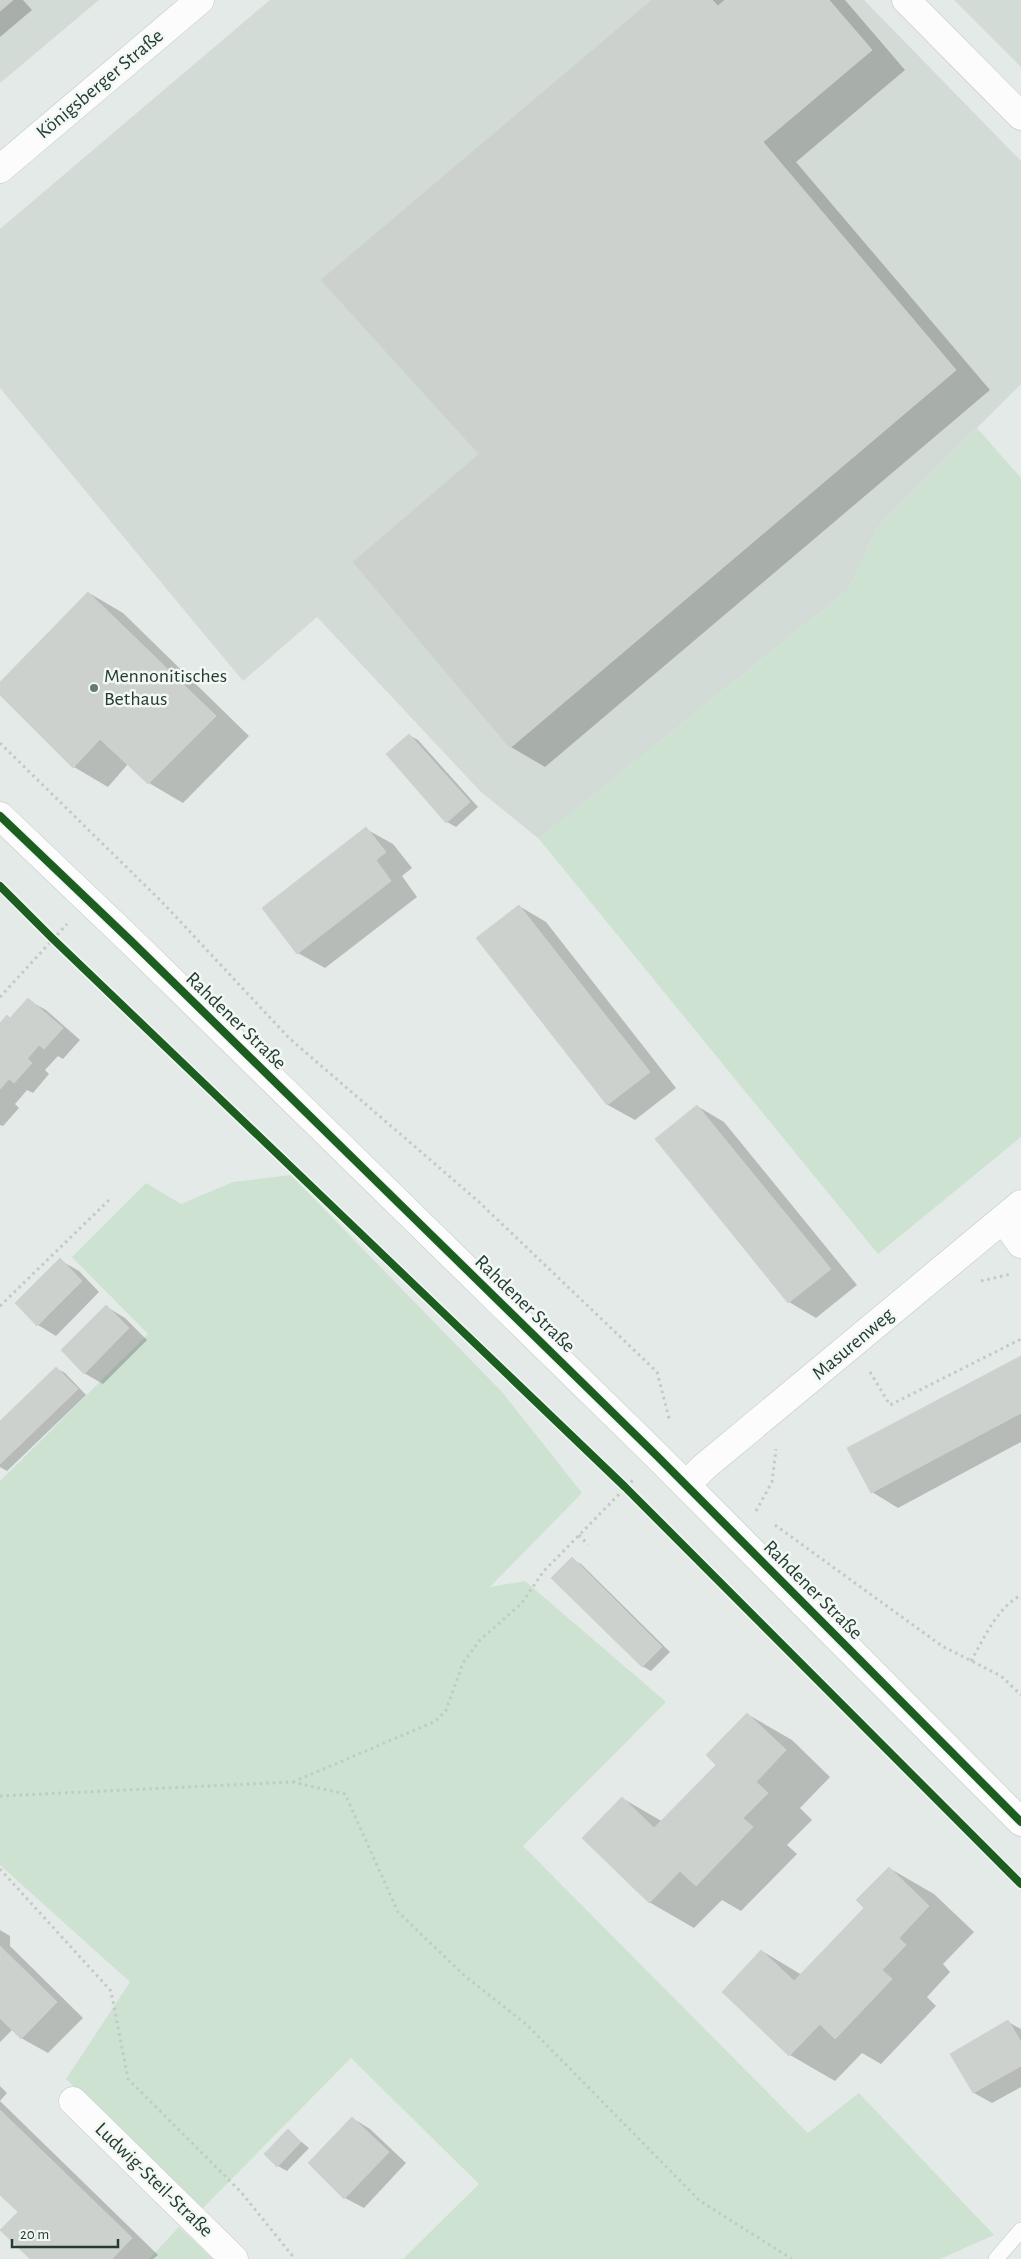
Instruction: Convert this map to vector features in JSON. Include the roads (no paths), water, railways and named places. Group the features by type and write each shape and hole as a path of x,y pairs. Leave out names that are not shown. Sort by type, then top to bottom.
{"street":[{"name":"Königsberger Straße","path":"0,169 200,0"},
{"path":"906,0 1021,116"},
{"name":"Rahdener Straße","path":"0,816 89,900 657,1456 1021,1822"},
{"path":"1012,1211 1021,1244"},
{"name":"Masurenweg","path":"686,1485 704,1467 1012,1211"},
{"name":"Ludwig-Steil-Straße","path":"73,2102 234,2259"}],"lane":[{"path":"996,2259 1021,2230"}],"place":[{"name":"Mennonitisches Bethaus","path":"94,688"}]}
